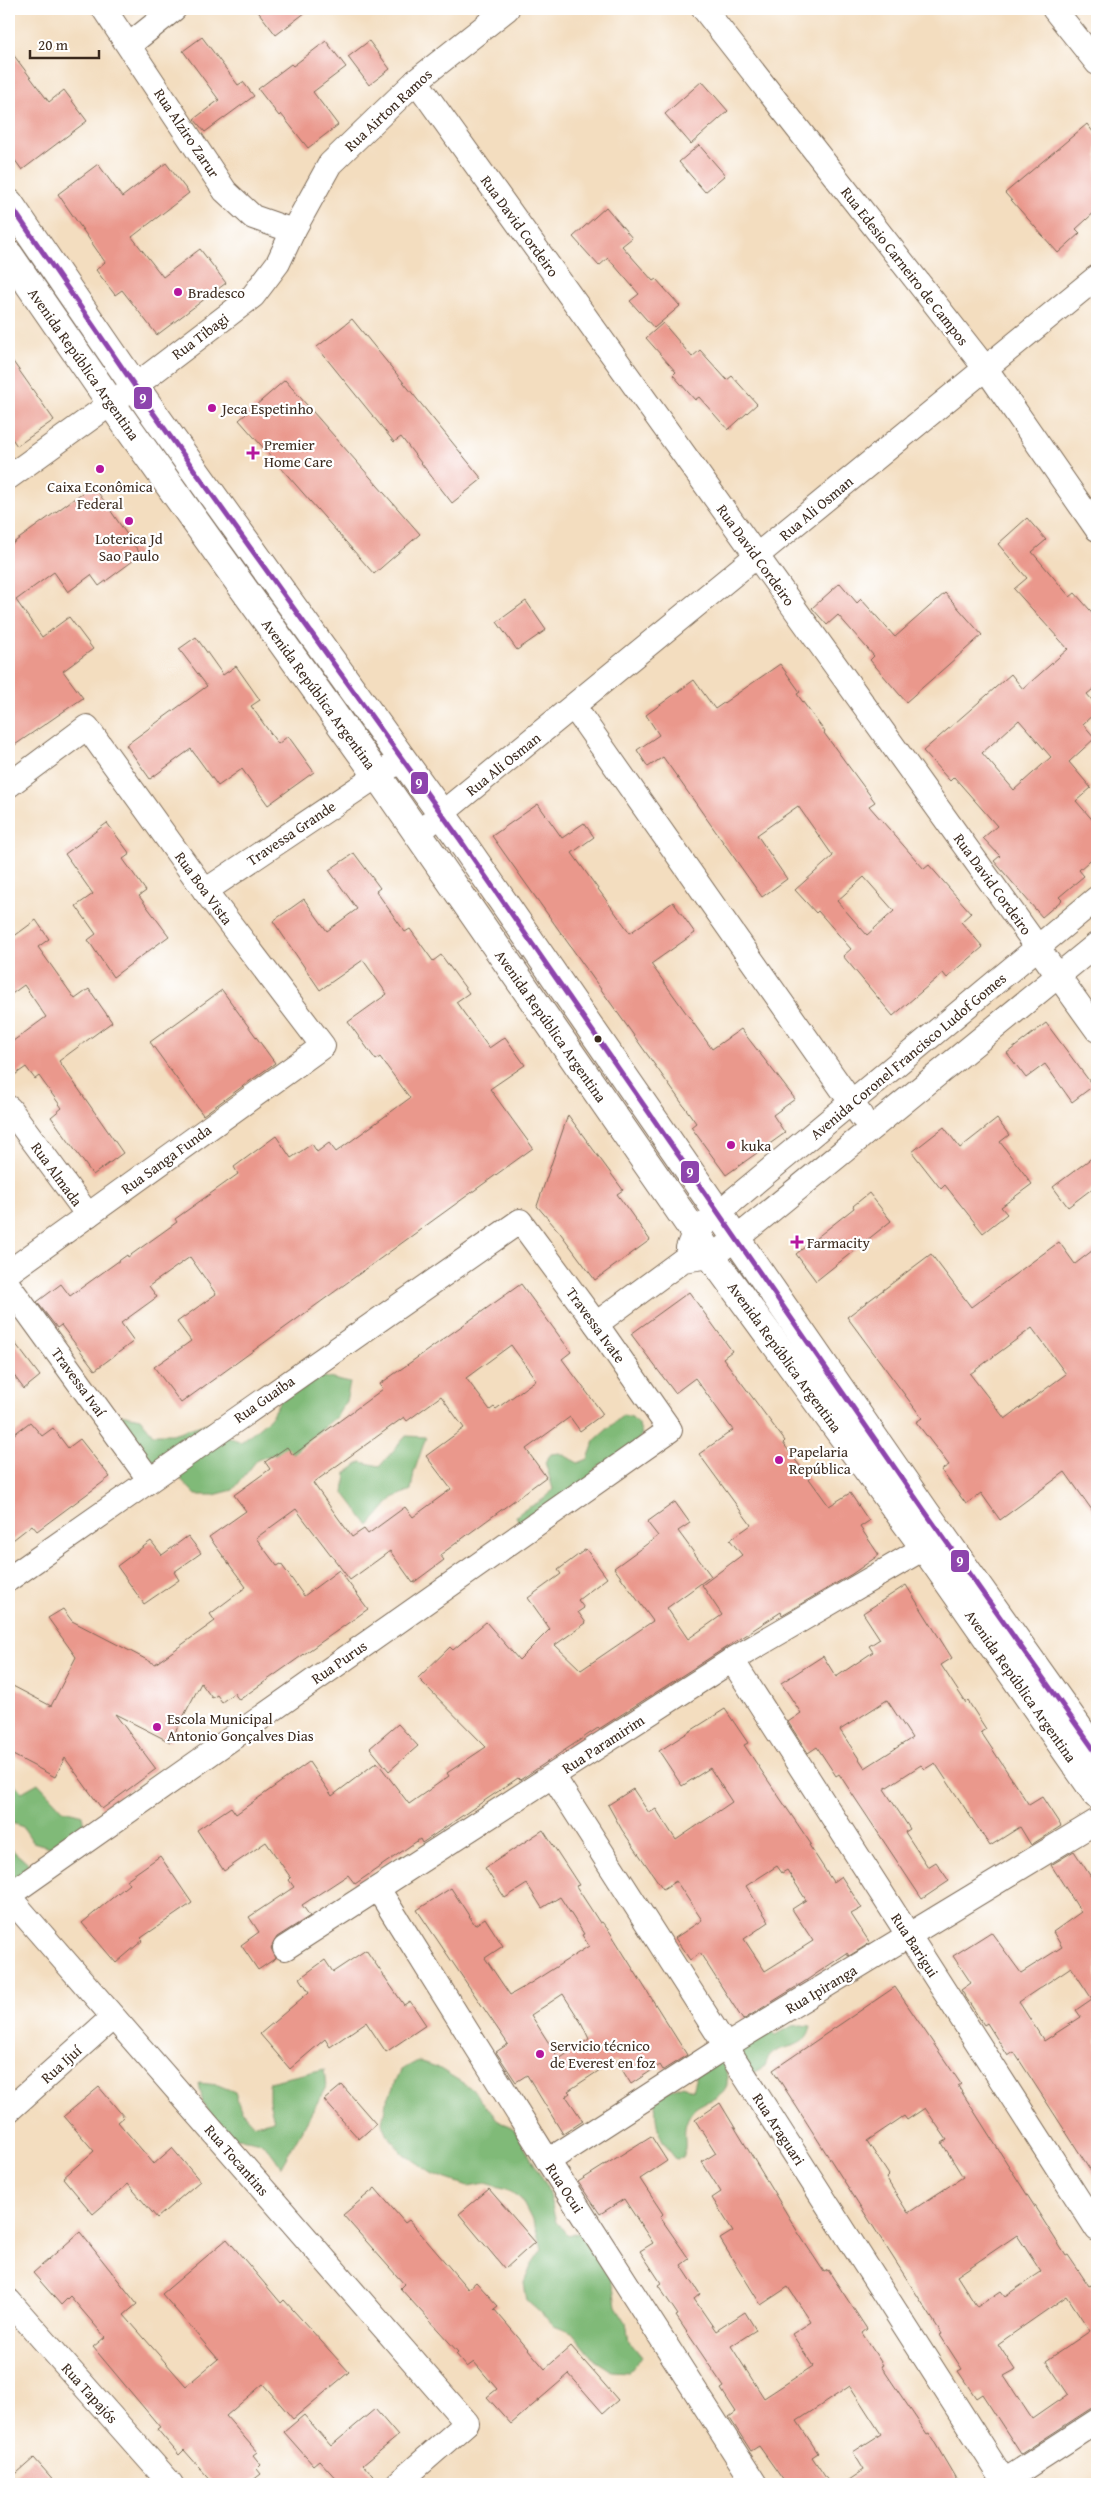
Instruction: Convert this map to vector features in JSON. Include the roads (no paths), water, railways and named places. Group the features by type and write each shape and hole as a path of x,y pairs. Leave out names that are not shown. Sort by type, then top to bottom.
{"main road":[{"name":"Avenida República Argentina","path":"9,203 135,386 442,814 736,1239 1097,1795"},
{"name":"Avenida República Argentina","path":"9,255 111,402 378,775 694,1233 1097,1754"}],"street":[{"name":"Rua Alziro Zarur","path":"104,9 225,191 253,217 293,231"},
{"path":"129,45 174,9"},
{"name":"Rua Airton Ramos","path":"293,231 330,164 416,81 507,9"},
{"name":"Rua Edesio Carneiro de Campos","path":"704,9 986,369 1097,529"},
{"path":"1054,9 1097,63"},
{"name":"Rua David Cordeiro","path":"416,81 1097,1030"},
{"name":"Rua Tibagi","path":"111,402 135,386 253,296 278,263 293,231"},
{"name":"Rua Ali Osman","path":"418,833 758,557 1097,277"},
{"path":"9,477 111,402"},
{"path":"574,707 871,1129"},
{"name":"Rua Boa Vista","path":"9,785 87,727 205,892 323,1046"},
{"name":"Travessa Grande","path":"205,892 402,759"},
{"name":"Avenida Coronel Francisco Ludof Gomes","path":"694,1233 1040,948 1097,898"},
{"path":"596,1324 683,1260 711,1256 736,1239 1097,944"},
{"name":"Rua Sanga Funda","path":"9,1272 323,1046"},
{"name":"Rua Almada","path":"9,1108 88,1215"},
{"name":"Travessa Ivate","path":"520,1221 596,1324 670,1430"},
{"name":"Rua Guaiba","path":"9,1579 149,1479 520,1221"},
{"path":"683,1260 694,1233"},
{"name":"Travessa Ivaí","path":"9,1286 149,1479"},
{"name":"Rua Purus","path":"9,1896 670,1430"},
{"name":"Rua Paramirim","path":"285,1948 732,1660 934,1542"},
{"name":"Rua Barigui","path":"732,1660 1097,2230"},
{"name":"Rua Araguari","path":"553,1776 1002,2483"},
{"name":"Rua Ipiranga","path":"548,2161 726,2046 1097,1822"},
{"name":"Rua Ocui","path":"378,1889 548,2161 755,2484"},
{"name":"Rua Tocantins","path":"9,1896 112,2018 467,2423 396,2484"},
{"name":"Rua Ijuí","path":"9,2110 112,2018"},
{"name":"Rua Tapajós","path":"9,2301 171,2484"},
{"path":"1002,2483 1097,2421"}],"place":[{"name":"Bradesco","path":"178,292"},
{"name":"Jeca Espetinho","path":"212,408"},
{"name":"Premier Home Care","path":"253,453"},
{"name":"Caixa Econômica Federal","path":"100,469"},
{"name":"Loterica Jd Sao Paulo","path":"129,521"},
{"name":"kuka","path":"731,1145"},
{"name":"Farmacity","path":"797,1242"},
{"name":"Papelaria República","path":"779,1460"},
{"name":"Escola Municipal Antonio Gonçalves Dias","path":"157,1727"},
{"name":"Servicio técnico de Everest en foz","path":"540,2054"}]}
